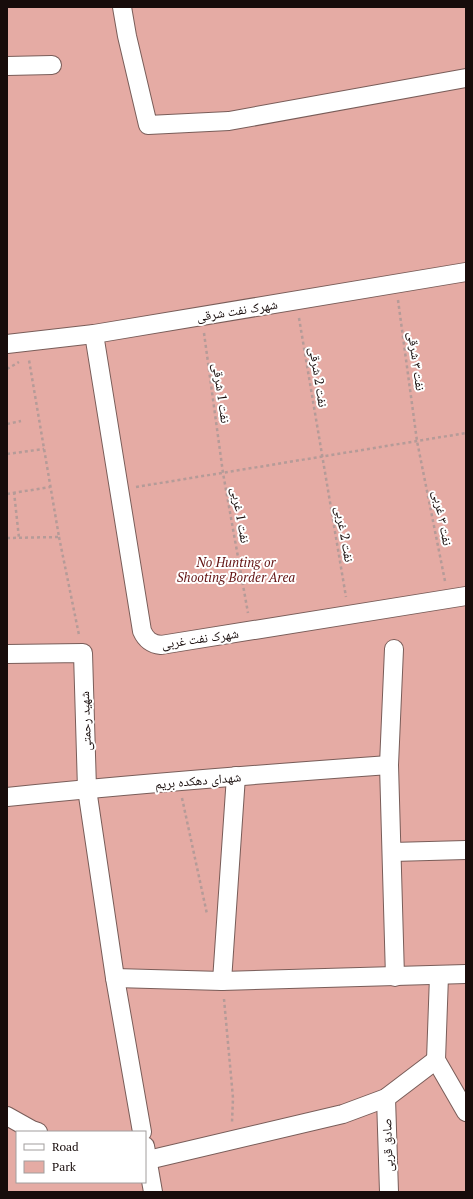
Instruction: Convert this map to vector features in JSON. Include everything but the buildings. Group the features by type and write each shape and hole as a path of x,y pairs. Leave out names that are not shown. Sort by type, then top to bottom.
{"street":[{"path":"122,7 127,36 148,125 229,121 466,78"},
{"path":"7,66 52,65"},
{"name":"شهرک نفت شرقی","path":"7,344 94,334 466,272"},
{"name":"شهرک نفت غربی","path":"94,334 144,637 154,644 161,645 466,596"},
{"path":"394,649 389,765 395,977"},
{"path":"7,654 82,653"},
{"name":"شهید رحمتی","path":"82,653 87,789 115,978 142,1131"},
{"name":"شهدای دهکده بریم","path":"7,796 236,776 389,765"},
{"path":"222,981 236,776"},
{"path":"392,852 466,850"},
{"path":"115,978 222,981 439,976 466,974"},
{"path":"439,976 436,1060 466,1112"},
{"path":"153,1192 146,1155 343,1114 386,1098 436,1060"},
{"name":"صادق قربی","path":"386,1098 389,1192"},
{"path":"7,1116 35,1131"}],"path":[{"name":"نفت ۳ شرقی","path":"396,283 417,441"},
{"name":"نفت 2 شرقی","path":"297,300 322,457"},
{"name":"نفت 1 شرقی","path":"202,316 223,473"},
{"path":"7,369 16,363 29,359 59,537 82,653"},
{"path":"7,424 21,421"},
{"path":"119,490 466,434"},
{"name":"نفت ۳ غربی","path":"417,441 448,599"},
{"path":"7,454 44,449"},
{"name":"نفت 2 غربی","path":"322,457 349,615"},
{"name":"نفت 1 غربی","path":"223,473 251,631"},
{"path":"7,494 50,487"},
{"path":"14,492 19,538"},
{"path":"7,538 59,537"}],"green space":[{"name":"No Hunting or Shooting Border Area","path":"7,7 466,7 466,1192 7,1192"}]}
